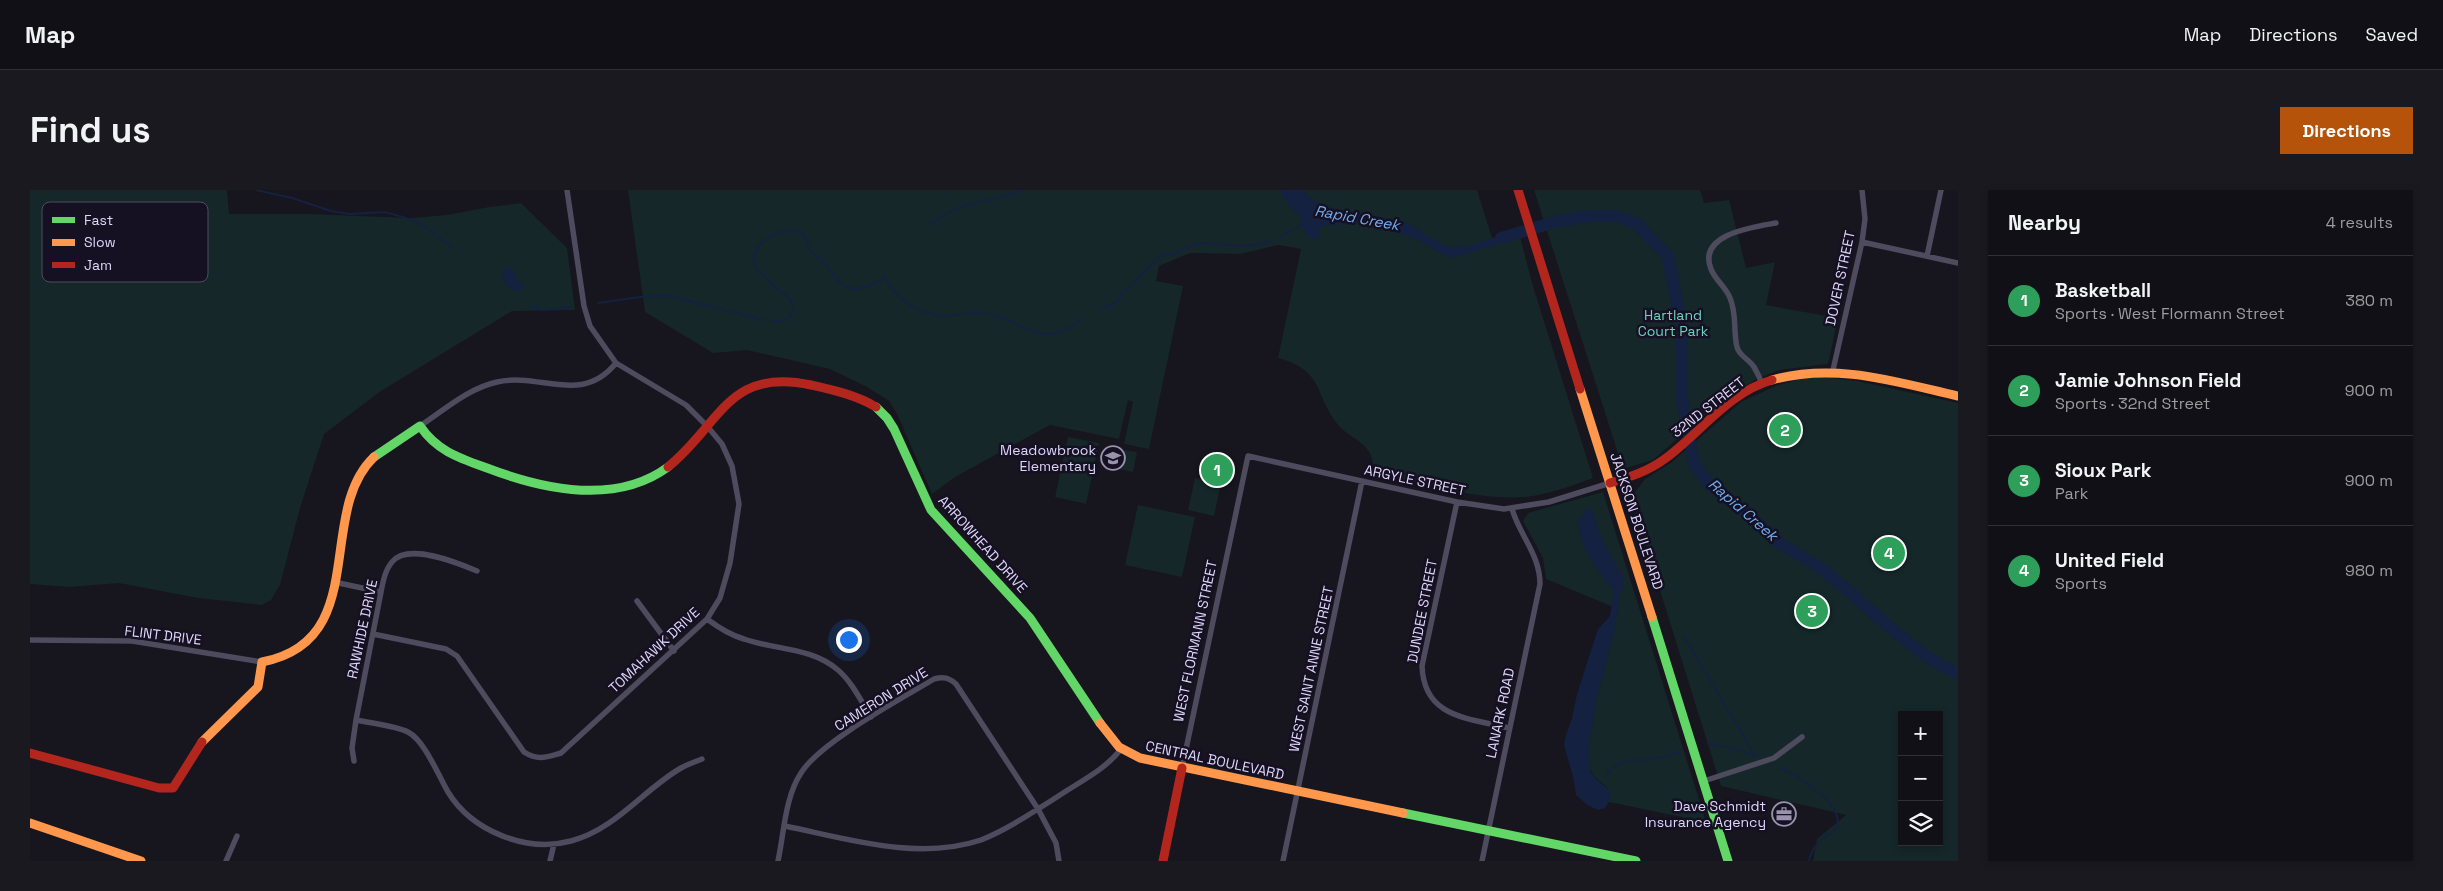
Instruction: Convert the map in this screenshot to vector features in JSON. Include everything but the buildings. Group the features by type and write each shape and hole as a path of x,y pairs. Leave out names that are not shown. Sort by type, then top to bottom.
{"street":[{"name":"TOMAHAWK DRIVE","path":"373,634 446,649 457,656 524,752 534,758 544,758 561,753 674,651 707,619 720,598 730,563 739,504 732,466 722,444 686,405 616,363 590,326 584,306 567,190"},
{"name":"DOVER STREET","path":"1834,370 1862,242 1865,219 1862,190"},
{"path":"1927,256 1942,190"},
{"name":"JACKSON BOULEVARD","path":"1519,195 1728,861"},
{"path":"1762,384 1754,366 1737,349 1734,307 1729,295 1711,268 1709,259 1716,244 1722,238 1742,230 1776,223"},
{"path":"1862,242 1958,263"},
{"path":"30,753 159,788 173,788 204,739 258,687 262,662 293,653 310,640 324,619 334,582 352,490 362,469 379,451 474,391 497,382 518,380 580,386 606,375 616,363"},
{"name":"32ND STREET","path":"1512,509 1550,502 1650,468 1671,454 1742,394 1762,384 1806,372 1834,370 1958,396"},
{"name":"ARROWHEAD DRIVE","path":"420,426 428,440 440,450 514,478 547,485 598,490 640,482 656,476 675,461 734,396 754,384 773,380 792,380 835,391 863,401 882,412 891,426 930,509 1021,606 1103,728 1121,749"},
{"name":"ARGYLE STREET","path":"1248,456 1457,502 1512,509"},
{"name":"WEST FLORMANN STREET","path":"1164,861 1248,456"},
{"name":"WEST SAINT ANNE STREET","path":"1283,861 1362,481"},
{"name":"DUNDEE STREET","path":"1457,502 1422,666 1423,682 1428,694 1439,707 1454,715 1509,728"},
{"name":"LANARK ROAD","path":"1482,861 1540,584 1540,570 1536,557 1516,522 1512,509"},
{"name":"RAWHIDE DRIVE","path":"354,761 352,748 356,720 384,578 392,562 401,555 413,553 456,562 477,572"},
{"path":"334,582 381,592"},
{"path":"637,601 674,651"},
{"path":"707,619 727,633 746,640 809,654 825,660 848,680 871,717"},
{"name":"FLINT DRIVE","path":"30,640 132,641 262,662"},
{"name":"CAMERON DRIVE","path":"778,861 794,786 805,768 820,752 871,717 934,678 949,678 956,684 1038,809"},
{"path":"356,720 407,732 417,739 450,794 468,816 481,826 502,836 526,843 554,844 570,842 593,833 618,817 681,768 702,759"},
{"path":"1704,781 1774,758 1802,737"},
{"path":"785,826 892,848 949,848 980,840 1000,831 1038,809 1111,761 1121,749"},
{"name":"CENTRAL BOULEVARD","path":"1121,749 1140,759 1604,858 1636,861"},
{"path":"1038,809 1056,843 1059,861"},
{"path":"30,823 141,861"},
{"path":"226,861 237,836"},
{"path":"550,861 554,844"}],"green space":[{"path":"30,190 227,190 229,214 308,214 411,218 447,215 521,203 567,248 575,310 512,311 381,391 324,434 300,508 280,585 271,600 262,605 198,598 119,583 70,587 30,584"},
{"path":"628,190 1477,190 1493,241 1519,233 1533,286 1593,478 1566,488 1538,495 1499,497 1457,492 1376,473 1369,452 1340,427 1332,416 1312,377 1293,363 1278,358 1301,249 1278,245 1240,254 1190,253 1159,266 1156,281 1183,286 1149,449 1124,444 1133,402 1128,400 1119,439 1050,425 955,477 932,494 897,414 889,401 867,387 830,369 747,350 713,353 645,312"},
{"name":"Hartland Court Park","path":"1534,190 1700,190 1704,203 1729,200 1746,268 1775,262 1766,305 1838,318 1828,364 1779,370 1755,380 1721,401 1653,460 1623,469"},
{"path":"1822,377 1858,381 1958,403 1958,861 1813,861 1817,839 1846,815 1721,786 1634,507 1635,492 1645,479 1672,462 1741,402 1778,385 1801,379"},
{"path":"1068,437 1099,443 1086,504 1055,497"},
{"path":"1124,450 1137,452 1133,472 1120,469"},
{"path":"1213,458 1226,461 1222,481 1209,478"},
{"path":"1195,478 1221,484 1214,516 1188,510"},
{"path":"1603,492 1706,822 1609,802 1608,789 1596,778 1590,769 1588,756 1589,738 1603,667 1618,609 1546,579 1543,558 1523,521 1528,513"},
{"path":"1138,505 1195,517 1182,577 1125,565"}],"water":[{"path":"1279,190 1306,190 1307,196 1331,207 1409,224 1447,246 1461,247 1476,244 1515,229 1518,238 1453,258 1438,252 1421,241 1370,223 1325,225 1321,227 1317,239 1310,238 1304,232 1300,216 1291,208"},
{"path":"504,267 508,267 514,272 517,281 523,285 521,291 512,289 506,284 503,276"},
{"path":"1588,508 1591,508 1603,542 1623,576 1624,586 1620,592 1615,628 1597,697 1589,744 1590,771 1608,789 1610,794 1609,802 1605,808 1598,810 1587,805 1576,795 1564,745 1577,694 1598,629 1610,616 1614,590 1590,558 1579,532 1578,522"}],"waterway":[{"path":"256,190 292,198 331,211 349,214 385,212 403,217 421,224 453,248"},
{"path":"931,224 954,210 1023,190"},
{"name":"Rapid Creek","path":"1501,238 1558,221 1589,216 1617,216 1637,224 1668,256 1682,329 1682,399 1694,463 1709,485 1754,519 1775,540 1825,571 1906,641 1935,662 1958,674"},
{"path":"1281,237 1304,223"},
{"path":"772,320 780,321 790,316 794,305 786,295 760,273 754,259 755,252 766,239 774,234 791,231 802,233 811,251 847,287 853,289 868,286 877,283 884,277 902,299 919,310 928,313 947,316 972,313 988,314 1044,334 1056,333 1067,329 1080,320"},
{"path":"1099,310 1114,304 1159,256 1173,254 1196,244 1245,246 1270,242"},
{"path":"598,303 640,297 670,296 764,320"},
{"path":"530,306 542,310 571,307"},
{"path":"1684,637 1755,755"},
{"path":"1708,744 1727,747 1757,756"},
{"path":"1607,775 1611,769 1623,762 1660,758 1680,752"},
{"path":"1780,768 1788,771 1819,793 1835,812 1838,821 1835,829 1817,844 1811,853 1809,861"}],"traffic: fast":[{"path":"876,407 887,418 894,429 931,510 1030,618 1100,723"},
{"path":"374,457 420,426 434,442 449,453 508,476 554,487 578,490 602,490 625,487 647,479 668,467"},
{"path":"1652,617 1728,861"},
{"path":"1403,813 1636,861"}],"traffic: slow":[{"path":"1772,380 1796,375 1842,373 1889,380 1958,396"},
{"path":"1580,389 1652,617"},
{"path":"202,742 258,687 262,662 296,649 318,629 330,603 347,510 357,481 374,457"},
{"path":"1100,723 1119,747 1140,758 1403,813"},
{"path":"30,823 141,861"}],"traffic: jam":[{"path":"1518,190 1580,389"},
{"path":"1610,483 1660,463 1729,403 1756,386 1772,380"},
{"path":"668,467 686,450 728,403 743,392 761,384 783,382 811,385 852,396 876,407"},
{"path":"30,753 159,788 173,788 202,742"},
{"path":"1163,861 1182,768"}],"place":[{"name":"Jamie Johnson Field","path":"1785,430"},
{"name":"Meadowbrook Elementary","path":"1113,458"},
{"name":"Basketball","path":"1217,470"},
{"name":"United Field","path":"1889,553"},
{"name":"Sioux Park","path":"1812,611"},
{"name":"Dave Schmidt Insurance Agency","path":"1784,814"}]}
